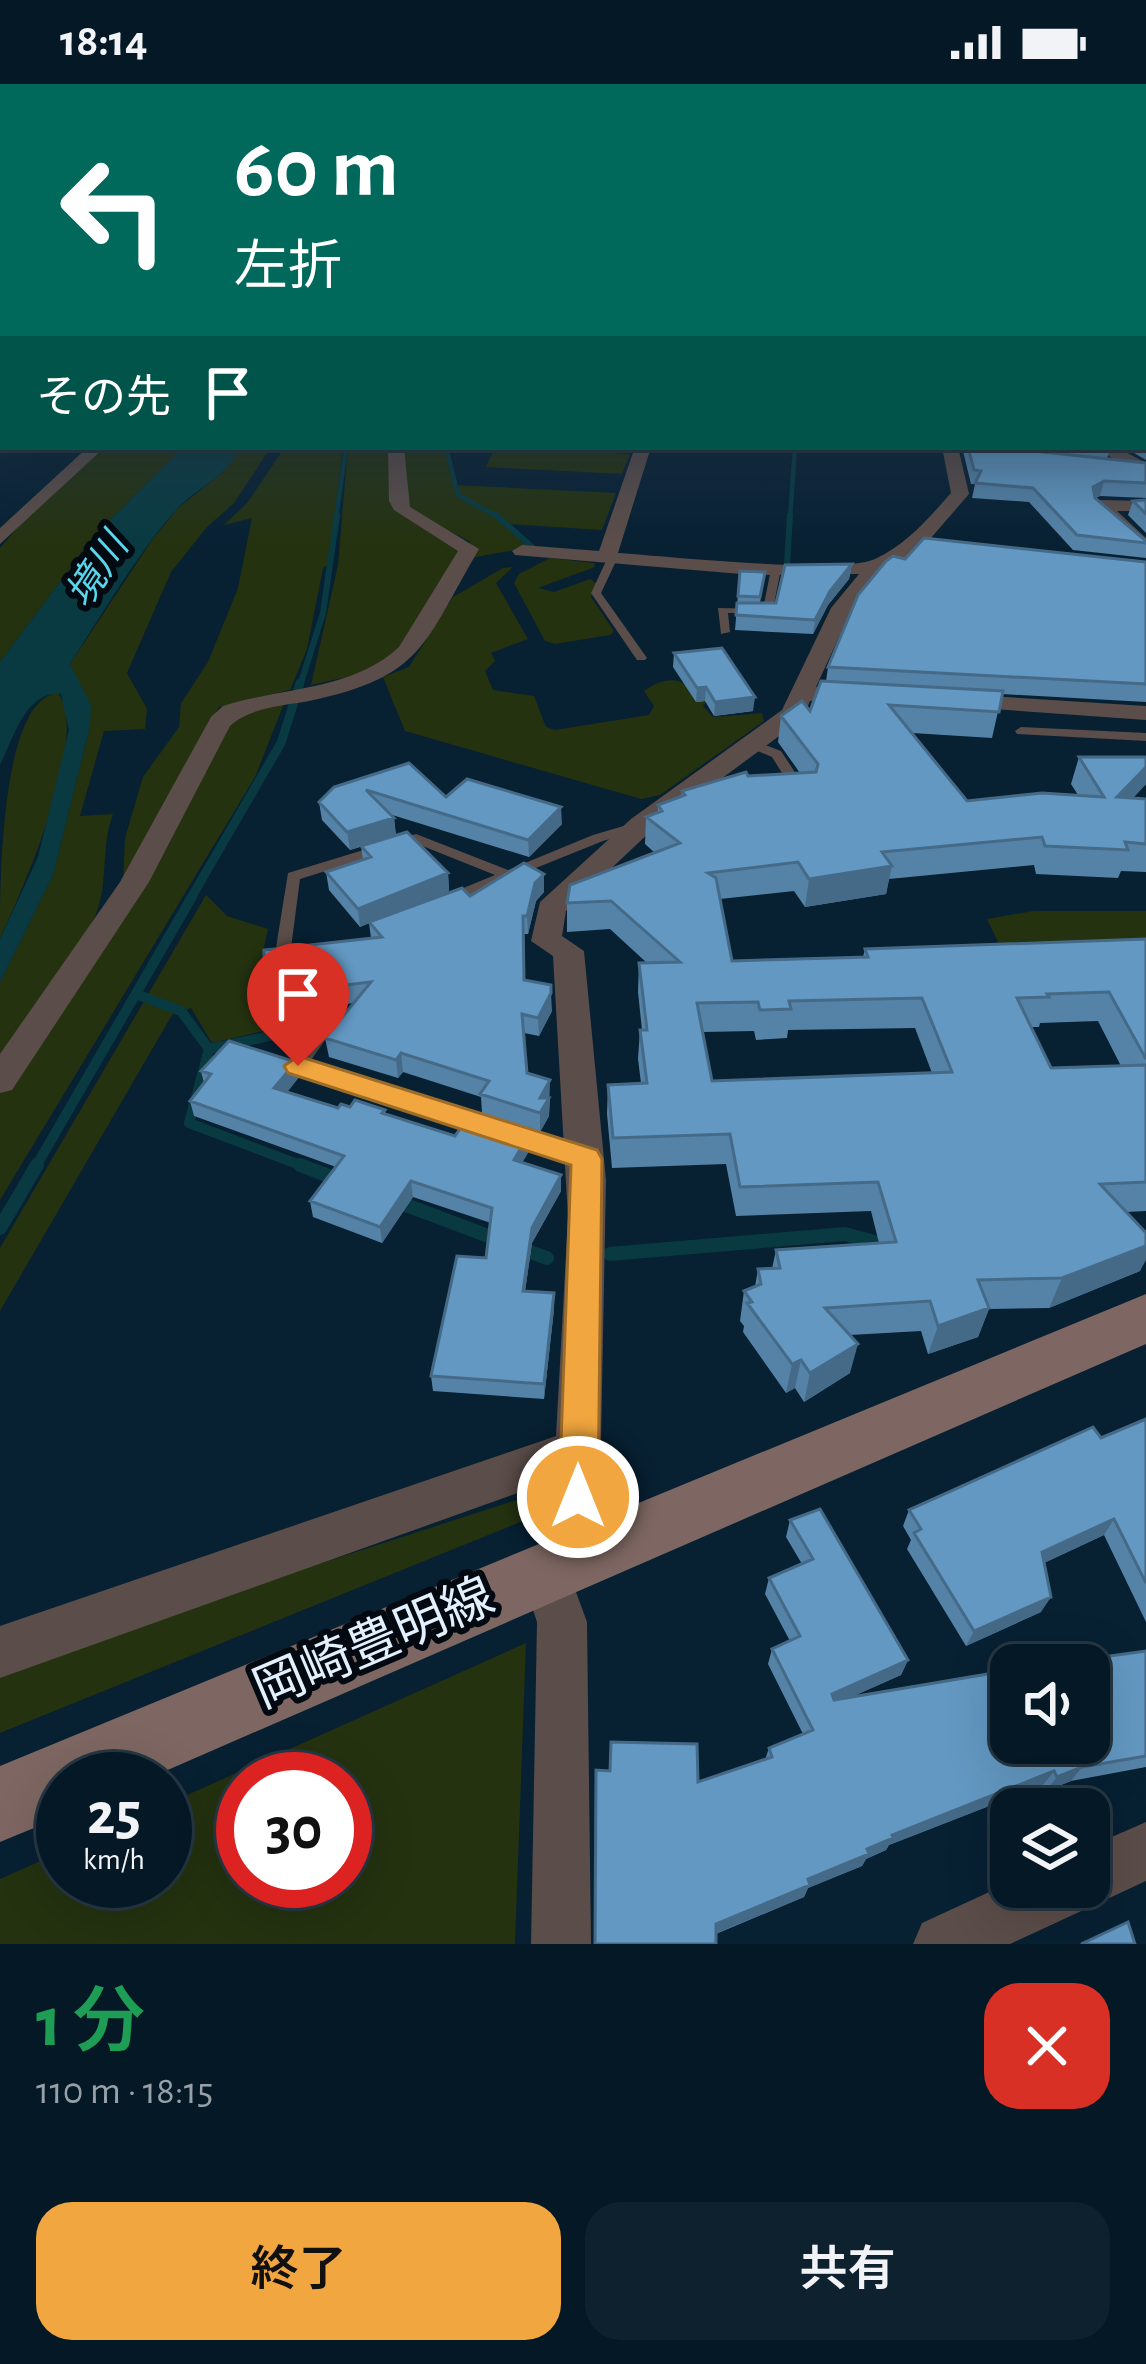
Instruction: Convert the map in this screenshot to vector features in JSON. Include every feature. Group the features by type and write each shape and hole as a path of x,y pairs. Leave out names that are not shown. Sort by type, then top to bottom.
{"main road":[{"name":"岡崎豊明線","path":"0,1804 1146,1318"}],"street":[{"path":"0,538 94,450"},
{"path":"0,1082 134,882 220,722 232,711 347,683 399,663 469,549 404,510 398,501 397,450"},
{"path":"610,556 642,450"},
{"path":"561,1944 562,1622 578,1497 587,1253 586,1159 568,951 546,941 551,908 641,825 793,714 842,608 874,568 917,542 960,494 951,450"},
{"path":"1111,450 1141,468"},
{"path":"1144,562 1100,506 1146,506"},
{"path":"917,542 939,545"},
{"path":"522,551 776,569 874,568"},
{"path":"801,694 841,695"},
{"path":"929,700 1146,713"},
{"path":"0,1652 577,1450"},
{"path":"1110,1867 1146,1851"},
{"path":"943,1944 1021,1908"}],"lane":[{"path":"1112,469 1141,468"},
{"path":"610,556 596,593 641,658"},
{"path":"724,632 722,610 768,612 776,569"},
{"path":"1021,731 1146,737"},
{"path":"752,744 777,754 803,794"},
{"path":"442,902 641,825"},
{"path":"318,950 283,954 293,876 416,838 506,874"},
{"path":"320,1036 298,1066 586,1159"}],"shaded area":[{"path":"100,450 180,450 96,534 0,662 0,548 34,509"},
{"path":"238,450 269,450 234,503 207,527 171,572 127,673 147,709 145,729 104,731 80,816 113,814 98,908 68,968 0,1060 0,982 53,875 90,726 70,664 152,540 178,508 223,472"},
{"path":"283,450 343,450 329,564 323,568 307,649 290,690 219,707 164,815 123,882 125,838 143,777 179,727 181,703 208,662 238,588 252,518 224,525 247,503"},
{"path":"348,450 390,450 390,500 462,551 394,659 370,672 311,685 338,565"},
{"path":"401,450 446,450 454,485 616,493 602,530 508,524 462,497 531,547 470,558 475,550 469,541 407,509"},
{"path":"494,450 630,454 622,474 486,467"},
{"path":"550,558 594,563 595,567 538,588 554,592 590,579 596,583 591,597 614,631 610,635 555,644 545,641 514,583 519,574"},
{"path":"513,567 496,583 528,639 491,653 495,661 485,671 493,690 534,696 546,727 555,730 649,715 654,706 644,691 670,680 700,694 713,717 762,713 764,721 660,795 641,799 405,731 383,677 409,667 453,597"},
{"path":"58,693 66,714 60,777 37,851 0,939 3,839 14,759 24,726 39,703"},
{"path":"285,701 255,777 0,1200 0,1094 94,960 223,729 255,709"},
{"path":"206,895 227,916 268,929 260,966 264,1031 212,1043 191,1008 172,1015 0,1311 0,1248"},
{"path":"1033,911 1146,911 1146,967 1012,971 987,919"},
{"path":"532,1495 546,1503 545,1512 0,1733 0,1667"},
{"path":"526,1643 515,1944 0,1944 0,1879 36,1863 36,1908 192,1908 192,1793 216,1782 216,1908 372,1908 372,1752 283,1752"}],"water":[{"name":"境川","path":"180,450 238,450 229,465 165,523 70,664 91,705 90,726 53,875 0,982 0,939 38,857 69,730 61,694 39,700 22,718 0,765 0,662 96,534"}],"building":[{"path":"969,450 1025,450 1146,463 1146,483 1104,481 1093,487 1095,498 1146,543 1077,535 1033,488 975,483 981,471 974,470"},
{"path":"1146,500 1146,514 1133,501"},
{"path":"924,538 1146,562 1146,684 828,667 858,595 886,561 893,556 905,559"},
{"path":"852,564 815,620 736,615 737,603 776,603 785,565"},
{"path":"740,571 765,572 760,597 738,596"},
{"path":"722,648 755,697 715,702 706,687 697,688 674,653"},
{"path":"821,681 1003,691 999,712 889,705 967,801 1042,793 1104,797 1079,757 1146,757 1146,767 1117,797 1146,799 1146,844 1125,842 1128,850 1045,846 1042,837 882,852 892,866 809,879 798,862 708,873 716,878 732,961 868,957 865,949 1146,939 1146,1059 1109,992 1017,998 1051,1068 1146,1065 1146,1182 1100,1184 1146,1233 1146,1246 1062,1278 978,1280 989,1308 938,1326 930,1301 825,1308 858,1344 810,1373 801,1360 792,1364 747,1303 752,1302 744,1291 761,1284 758,1269 780,1268 776,1250 896,1242 878,1182 740,1187 730,1134 613,1138 608,1085 647,1083 639,963 680,962 611,901 567,903 570,885 680,843 646,817 662,811 658,805 685,795 682,791 746,772 748,776 816,772 818,764 781,716 802,701 810,711","holes":["922,998 952,1072 712,1081 697,1003 758,1002 760,1010 791,1009 789,1001"]},
{"path":"409,763 446,797 467,779 561,807 528,840 366,790 394,818 347,832 319,802 334,787"},
{"path":"407,832 448,873 358,909 326,872 371,857 361,846"},
{"path":"524,863 544,874 535,883 527,916 523,916 524,980 551,985 538,1018 522,1014 527,1073 550,1080 540,1098 549,1098 540,1113 480,1094 489,1081 401,1053 396,1060 325,1038 371,982 264,995 264,950 382,937 369,922 462,888 470,896"},
{"path":"229,1041 296,1062 274,1088 338,1108 341,1104 350,1107 355,1100 455,1136 468,1117 528,1136 514,1160 561,1175 532,1228 523,1291 554,1293 544,1384 431,1376 457,1256 486,1258 492,1208 411,1181 380,1227 310,1201 344,1156 190,1101 211,1074 201,1071"},
{"path":"1146,1419 1146,1583 1114,1519 1042,1552 1051,1597 974,1631 914,1533 921,1529 909,1510 1093,1427 1101,1438"},
{"path":"820,1509 908,1660 832,1694 834,1700 988,1674 990,1764 1099,1764 1057,1777 1054,1771 1011,1788 990,1788 990,1796 892,1835 867,1849 869,1854 808,1879 810,1885 716,1924 716,1944 595,1944 596,1770 610,1771 611,1742 697,1744 698,1782 772,1757 769,1748 813,1730 772,1649 800,1636 769,1578 813,1559 790,1520"},
{"path":"1146,1651 1146,1756 1110,1762 1110,1656"},
{"path":"1128,1922 1135,1944 1081,1944"}],"waterway":[{"path":"336,518 346,450"},
{"path":"447,450 458,495 498,517"},
{"path":"790,518 795,450"},
{"path":"300,686 323,613 337,515"},
{"path":"787,565 790,515"},
{"path":"498,517 532,547"},
{"path":"191,898 281,743 300,683"},
{"path":"35,1168 193,895"},
{"path":"136,994 181,1011 209,1049"},
{"path":"209,1049 353,1018"},
{"path":"209,1049 189,1123 308,1168"},
{"path":"0,1228 37,1165"},
{"path":"300,1165 342,1181"},
{"path":"398,1202 499,1240"},
{"path":"610,1254 845,1234 885,1245"},
{"path":"522,1249 547,1258"}],"route":[{"path":"298,1066 586,1159 578,1497"}]}
